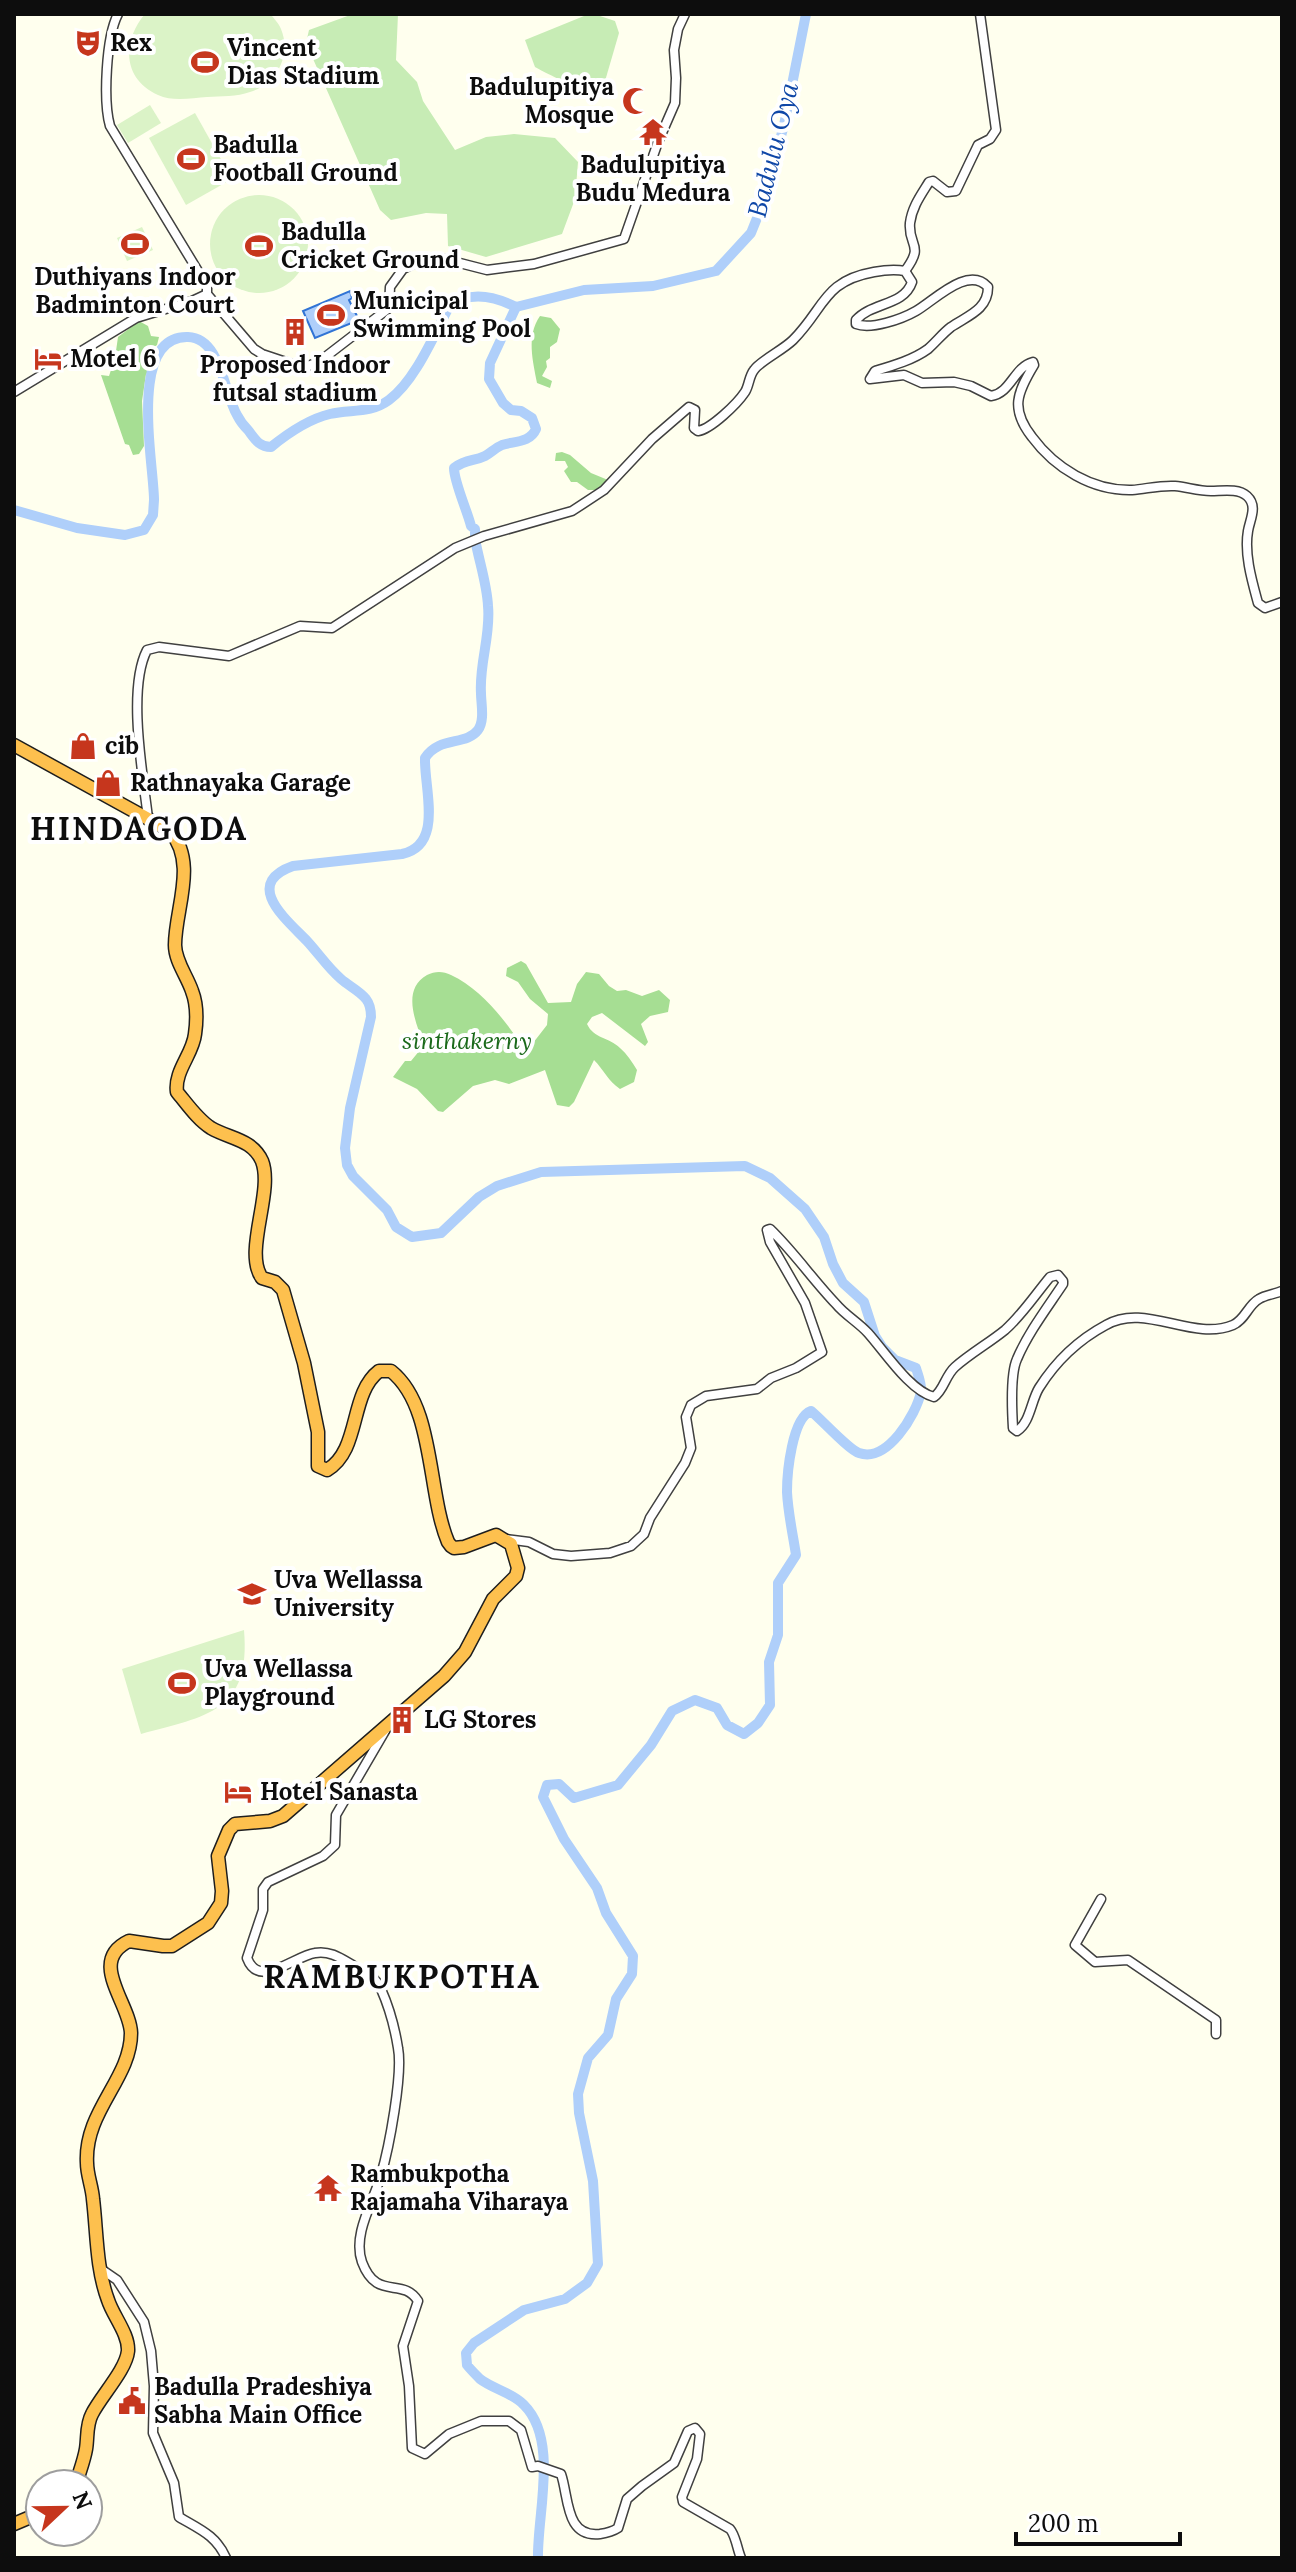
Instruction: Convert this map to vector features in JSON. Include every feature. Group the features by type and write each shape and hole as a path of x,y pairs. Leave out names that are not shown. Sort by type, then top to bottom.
{"highway":[{"path":"14,745 170,831 180,850 183,898 175,933 175,951 194,995 195,1033 177,1080 177,1092 209,1126 253,1148 264,1165 257,1267 262,1278 278,1283 283,1290 310,1391 318,1432 317,1464 322,1470 327,1470 338,1461 367,1385 379,1371 391,1371 406,1387 421,1422 442,1528 451,1546 464,1547 496,1535 511,1544 518,1568 508,1587 493,1599 465,1652 444,1676 283,1816 270,1821 235,1824 229,1830 218,1856 221,1903 208,1923 172,1946 129,1941 113,1955 111,1972 131,2033 119,2076 92,2124 86,2161 93,2195 100,2268 108,2300 125,2336 128,2351 122,2367 90,2417 80,2468"}],"street":[{"path":"118,14 111,30 106,99 110,126 207,286 207,294 254,349 276,360 306,367 320,361 389,308 390,287 403,269 413,264 444,259 487,270 534,264 624,239 675,103 674,50 685,14"},
{"path":"905,271 916,247 910,227 913,208 929,182 933,181 947,192 956,191 978,145 990,139 996,130 980,14"},
{"path":"148,818 138,702 142,660 147,650 159,647 229,656 300,626 332,628 467,542 572,511 604,490 652,439 689,407 695,410 694,428 698,431 707,429 745,392 753,371 794,339 840,282 893,268 910,275 912,282 909,290 900,298 861,314 856,324 884,322 914,312 946,290 968,280 984,283 988,293 978,311 950,328 927,350 875,371 870,379 904,375 922,383 954,382 991,396 1003,392 1026,364 1033,362 1021,387 1018,408 1022,424 1039,446 1063,469 1106,487 1131,490 1176,486 1198,491 1238,491 1248,496 1253,506 1247,544 1258,603 1265,608 1282,602"},
{"path":"14,392 136,318 207,294"},
{"path":"505,1539 529,1542 553,1554 571,1556 610,1553 631,1546 644,1534 650,1518 685,1463 691,1448 686,1417 691,1405 706,1396 757,1389 771,1378 796,1368 822,1352 805,1303 770,1242 767,1230 770,1229 832,1301 864,1329 920,1391 934,1397 953,1369 1016,1320 1052,1275 1061,1278 1063,1284 1041,1316 1014,1368 1012,1417 1013,1428 1017,1431 1024,1426 1038,1390 1063,1357 1083,1339 1118,1318 1157,1320 1213,1329 1234,1325 1260,1298 1282,1291"},
{"path":"392,1721 336,1815 335,1845 323,1856 268,1882 263,1889 263,1910 247,1958 257,1972 267,1972 314,1953 330,1953 372,1976 378,1983 399,2062 390,2133 381,2176 368,2206 360,2255 371,2279 378,2285 405,2290 418,2301 403,2346 409,2386 412,2448 425,2454 449,2434 481,2421 509,2421 521,2430 535,2467 556,2471 563,2477 570,2513 578,2529 592,2535 618,2528 627,2499 674,2463 688,2431 695,2428 700,2434 697,2459 682,2497 683,2502 730,2529 741,2558"},
{"path":"1101,1899 1075,1945 1095,1962 1128,1960 1216,2020 1216,2034"},
{"path":"100,2268 117,2280 144,2322 151,2351 154,2386 152,2427 174,2483 179,2517 207,2531 226,2558"}],"green space":[{"name":"Vincent Dias Stadium","path":"145,14 270,14 284,39 283,59 267,83 250,92 189,99 164,97 146,88 132,69 129,59 132,36"},
{"path":"353,14 398,14 396,60 417,82 423,101 455,150 486,137 514,134 555,138 578,162 575,199 562,234 486,257 448,246 447,214 426,213 391,220 380,210 306,43 309,30"},
{"path":"594,14 615,21 619,33 603,88 578,86 535,67 525,40"},
{"path":"150,105 161,123 128,143 117,125"},
{"name":"Badulla Football Ground","path":"195,113 232,179 186,205 149,138"},
{"name":"Badulla Cricket Ground","path":"259,195 278,199 294,209 304,225 308,244 304,263 294,279 278,289 259,293 240,289 224,279 214,263 210,244 214,225 224,209 240,199"},
{"name":"Duthiyans Indoor Badminton Court","path":"142,227 153,250 127,261 117,238"},
{"path":"540,316 551,318 560,329 557,342 550,347 550,358 546,361 547,367 542,376 552,381 550,388 537,383 532,357 533,332"},
{"path":"139,321 148,326 151,336 159,337 157,345 148,351 145,358 151,371 146,374 142,401 144,446 139,454 133,455 129,445 125,444 101,375 109,376 118,337"},
{"path":"562,452 591,473 608,480 600,490 588,490 577,482 571,482 564,471 568,467 565,461 555,461 556,453"},
{"name":"sinthakerny","path":"521,961 526,964 548,1003 571,1002 577,984 586,972 599,974 617,991 626,990 642,996 659,990 670,1000 668,1012 650,1016 641,1024 648,1042 645,1046 602,1013 592,1017 587,1024 594,1033 616,1044 627,1055 637,1070 634,1082 620,1089 594,1060 569,1107 557,1105 545,1070 509,1084 495,1080 473,1086 443,1112 438,1111 417,1089 393,1077 405,1061 411,1061 423,1043 412,998 419,981 433,973 448,974 472,988 499,1014 521,1044 533,1043 547,1025 548,1014 530,999 518,982 506,976 507,968"},
{"name":"Uva Wellassa Playground","path":"244,1630 244,1657 240,1678 232,1694 204,1715 141,1734 122,1669"}],"water":[{"name":"Municipal Swimming Pool","path":"350,291 352,298 349,300 359,320 315,338 303,311"}],"waterway":[{"name":"Badulu Oya","path":"14,510 77,528 125,535 144,530 153,515 154,500 148,404 150,378 157,357 169,342 188,337 208,347 215,356 239,419 258,442 271,447 314,419 368,409 389,400 415,370 449,307 465,298 482,296 516,307 584,290 653,286 716,271 751,233 763,203 784,125 806,14"},
{"path":"516,307 490,363 489,379 503,403 511,410 521,411 532,418 536,429 526,439 502,445 485,456 454,468 471,526 475,529 487,598 488,628 481,682 480,726 473,735 438,747 425,758 429,814 423,840 415,849 402,854 293,866 271,882 270,892 280,913 336,975 364,996 370,1007 371,1017 350,1108 345,1148 347,1165 353,1176 387,1210 396,1227 412,1237 441,1233 479,1197 497,1186 541,1172 745,1166 770,1178 805,1209 824,1237 843,1283 864,1302 875,1336 882,1347 895,1360 916,1368 921,1389 907,1424 880,1451 869,1454 854,1451 811,1411 799,1424 792,1447 787,1492 796,1555 778,1583 778,1635 769,1662 770,1705 758,1723 744,1734 727,1725 717,1708 695,1700 672,1711 651,1745 618,1785 574,1798 559,1784 547,1785 543,1797 564,1839 597,1888 606,1913 633,1956 632,1974 616,1999 608,2035 588,2058 578,2094 593,2181 598,2264 587,2283 565,2299 524,2310 474,2343 466,2353 467,2365 480,2379 524,2405 535,2420 541,2437 544,2478 538,2558"}],"place":[{"name":"Rex","path":"88,43"},
{"name":"Vincent Dias Stadium","path":"205,62"},
{"name":"Badulupitiya Mosque","path":"636,101"},
{"name":"Badulupitiya Budu Medura","path":"653,132"},
{"name":"Badulla Football Ground","path":"191,159"},
{"name":"Duthiyans Indoor Badminton Court","path":"135,244"},
{"name":"Badulla Cricket Ground","path":"259,246"},
{"name":"Municipal Swimming Pool","path":"331,315"},
{"name":"Proposed Indoor futsal stadium","path":"295,332"},
{"name":"Motel 6","path":"48,359"},
{"name":"cib","path":"83,746"},
{"name":"Rathnayaka Garage","path":"108,783"},
{"name":"Uva Wellassa University","path":"252,1594"},
{"name":"Uva Wellassa Playground","path":"182,1683"},
{"name":"LG Stores","path":"402,1720"},
{"name":"Hotel Sanasta","path":"238,1792"},
{"name":"Rambukpotha Rajamaha Viharaya","path":"328,2188"},
{"name":"Badulla Pradeshiya Sabha Main Office","path":"132,2401"}],"district":[{"name":"HINDAGODA","path":"139,829"},
{"name":"RAMBUKPOTHA","path":"402,1977"}]}
